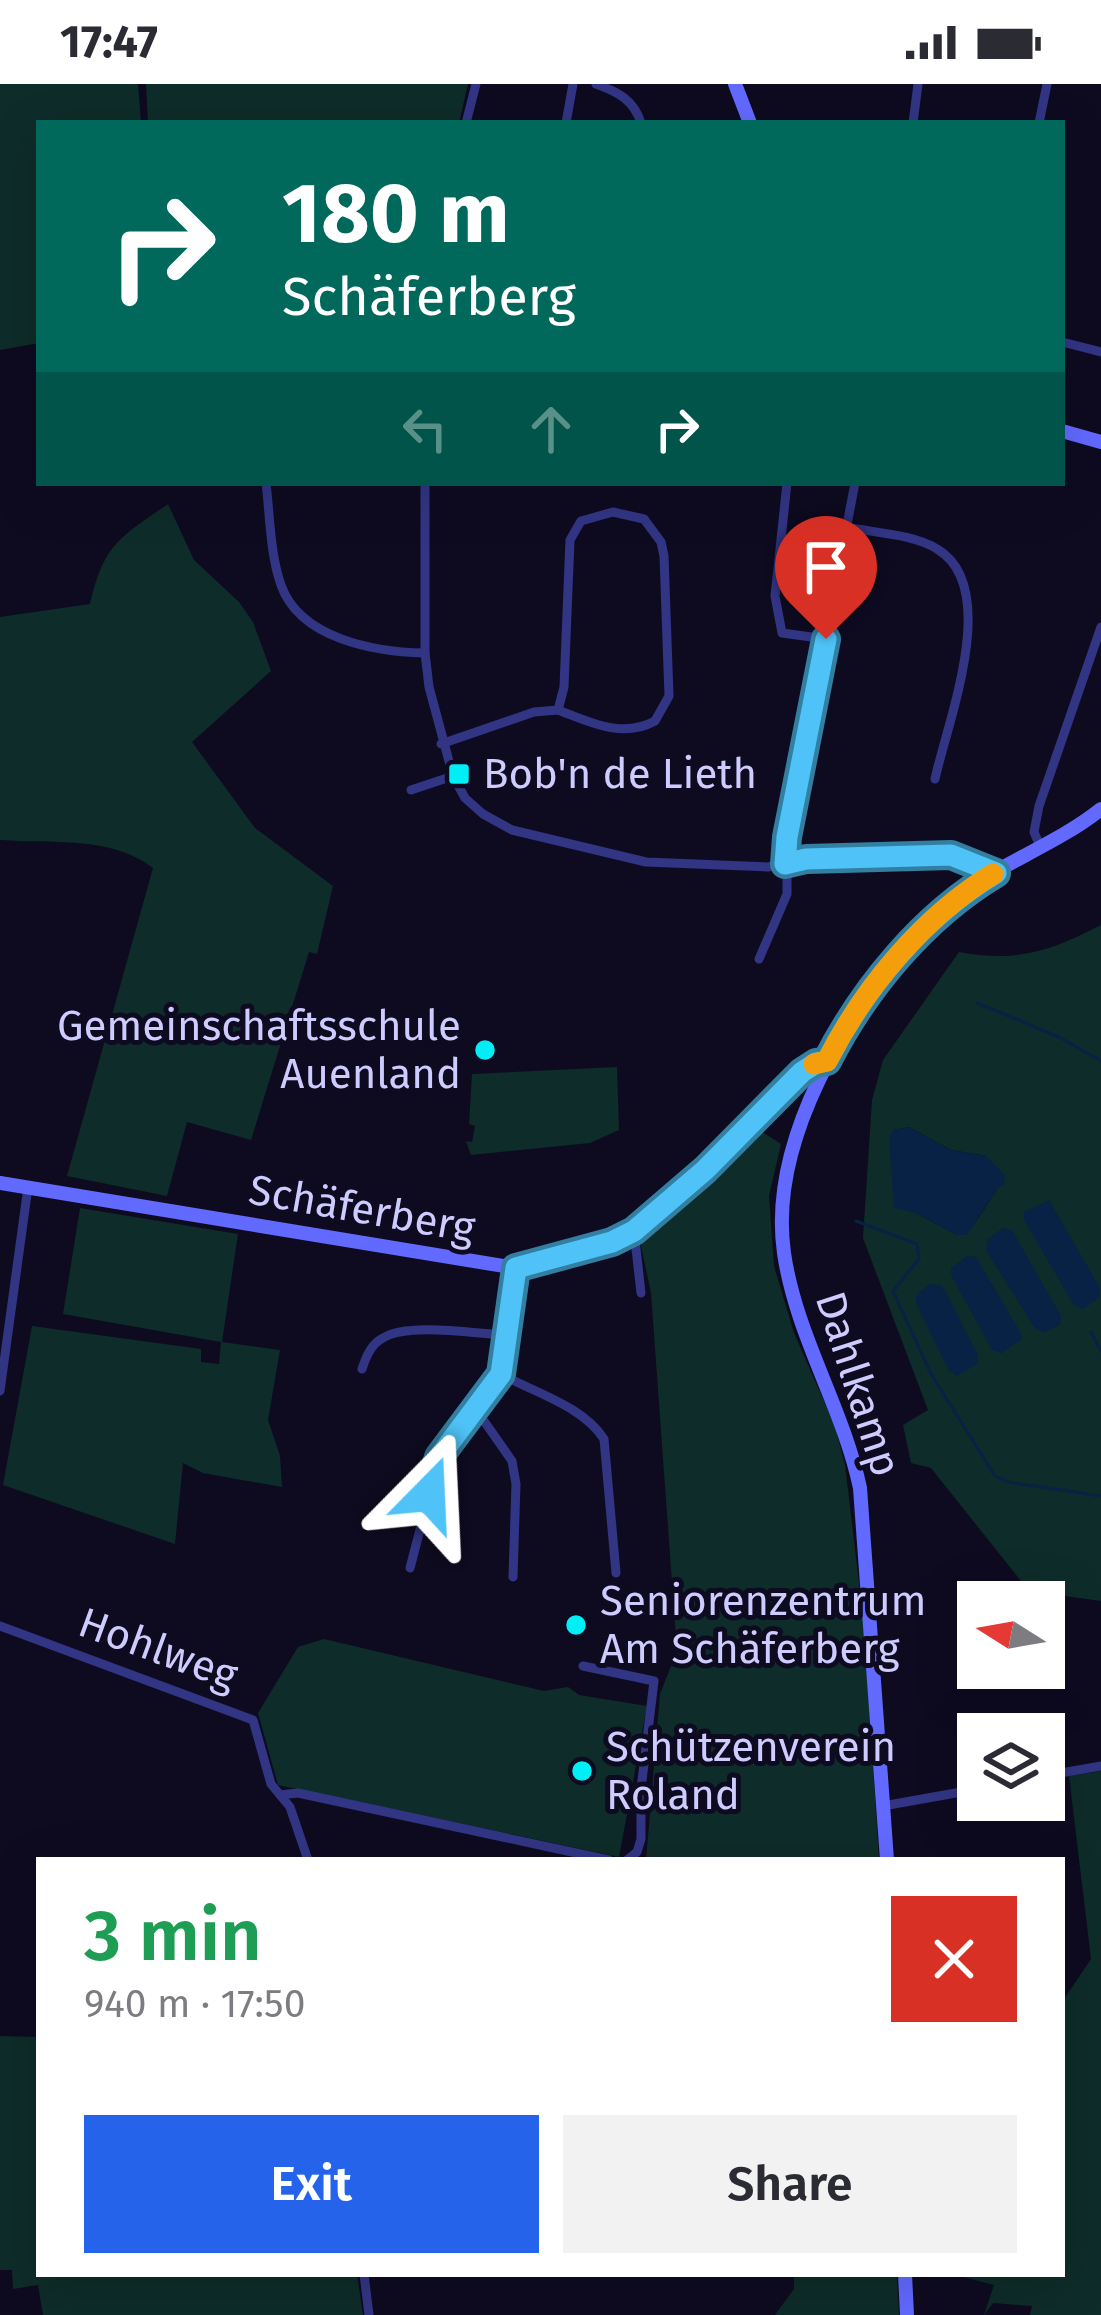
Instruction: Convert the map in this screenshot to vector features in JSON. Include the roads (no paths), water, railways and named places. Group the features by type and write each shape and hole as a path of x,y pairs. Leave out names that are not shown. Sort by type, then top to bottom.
{"street":[{"path":"467,120 476,84"},
{"path":"567,120 574,84"},
{"path":"596,84 618,92 639,120"},
{"path":"735,84 748,120"},
{"path":"913,120 918,84"},
{"path":"1040,120 1047,84"},
{"path":"1065,343 1101,352"},
{"path":"1065,432 1101,442"},
{"path":"266,486 279,580 291,604 332,635 359,646 425,653"},
{"path":"425,486 425,653 441,744 465,798 484,814 512,830 646,862 785,864 951,855 996,873"},
{"path":"787,486 775,596 782,633 826,639"},
{"path":"759,958 787,894 787,837 854,486"},
{"path":"441,744 534,712 558,710 627,730 655,721 669,695 664,556 644,519 613,512 581,520 574,530 569,551 564,687 558,710"},
{"path":"846,527 936,547 962,580 968,635 935,779"},
{"path":"1040,847 1034,832 1039,806 1101,627"},
{"path":"411,790 452,776"},
{"path":"827,1061 850,1021 902,953 949,902 1101,809"},
{"path":"963,859 971,879 968,890"},
{"name":"Schäferberg","path":"0,1183 516,1268 612,1242 634,1231 705,1170 802,1072 827,1061"},
{"name":"Dahlkamp","path":"827,1061 782,1192 784,1252 802,1327 851,1446 860,1488 887,1857"},
{"path":"0,1391 28,1187"},
{"path":"634,1231 641,1294"},
{"path":"410,1568 439,1457 501,1374 516,1268"},
{"path":"362,1370 374,1344 386,1335 409,1330 507,1335"},
{"path":"501,1374 594,1423 604,1439 616,1573"},
{"path":"477,1411 512,1461 516,1484 513,1576"},
{"name":"Hohlweg","path":"0,1626 253,1720 271,1784 297,1824 307,1857"},
{"path":"583,1666 654,1681 640,1839 631,1857"},
{"path":"1065,1772 1101,1766"},
{"path":"280,1795 298,1793 595,1857"},
{"path":"883,1807 957,1793"},
{"path":"364,2277 369,2315"},
{"path":"905,2277 907,2315"}],"water":[{"path":"909,1127 951,1150 986,1156 1005,1175 1004,1185 967,1235 894,1208 889,1139 893,1130"},
{"path":"1049,1200 1100,1288 1100,1297 1083,1309 1074,1305 1024,1220 1024,1212"},
{"path":"1003,1228 1012,1230 1061,1316 1060,1325 1043,1333 1034,1327 986,1250 988,1239"},
{"path":"967,1256 976,1257 1020,1332 1022,1339 1002,1353 992,1350 951,1275 951,1268"},
{"path":"930,1284 942,1285 978,1355 977,1364 957,1376 949,1371 916,1303 916,1295"}],"waterway":[{"path":"977,1003 1059,1037 1101,1061"},
{"path":"856,1221 917,1244 919,1259 893,1291 931,1374 995,1476 1101,1496"},
{"path":"1091,1332 1101,1351"}],"place":[{"name":"Bob'n de Lieth","path":"459,774"},
{"name":"Gemeinschaftsschule Auenland","path":"485,1050"},
{"name":"Seniorenzentrum Am Schäferberg","path":"576,1625"},
{"name":"Schützenverein Roland","path":"582,1771"}]}
